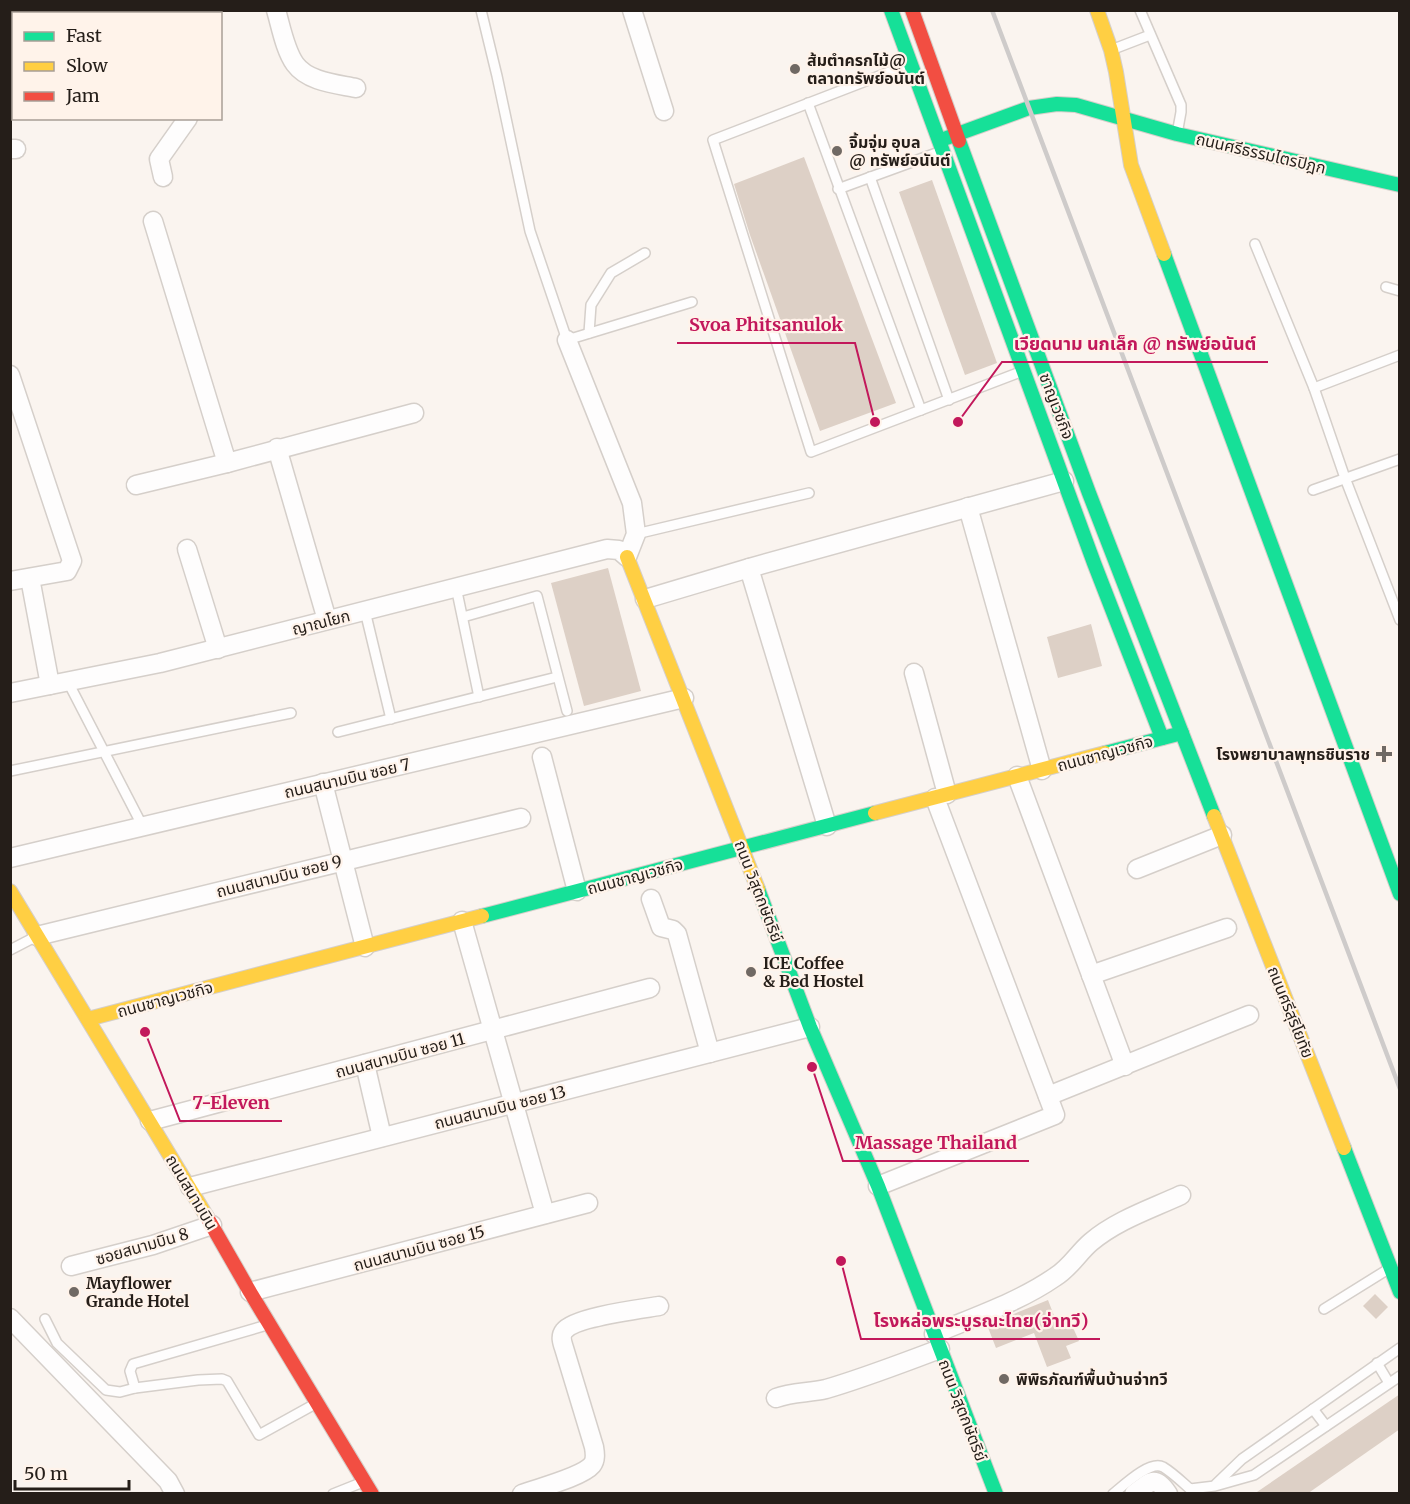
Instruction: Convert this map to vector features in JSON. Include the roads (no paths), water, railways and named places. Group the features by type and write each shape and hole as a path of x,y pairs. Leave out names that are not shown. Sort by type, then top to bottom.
{"street":[{"path":"276,10 295,64 304,72 324,81 356,88"},
{"path":"632,10 664,111"},
{"path":"891,10 1023,371 1162,738"},
{"name":"ชาญเวชกิจ","path":"912,10 955,134 1182,733"},
{"path":"1097,10 1111,50 1131,165 1400,894"},
{"name":"ถนนศรีธรรมไตรปิฎก","path":"940,146 955,134 1029,108 1057,104 1076,105 1176,134 1400,185"},
{"path":"163,177 159,159 187,120"},
{"path":"153,221 227,463"},
{"path":"567,340 632,503 636,534 627,557"},
{"path":"10,375 18,425 72,561 67,571 10,581"},
{"path":"136,485 414,413"},
{"path":"277,448 327,620"},
{"path":"645,599 1064,481"},
{"path":"968,507 1042,770"},
{"path":"187,549 218,649"},
{"name":"ญาณโยก","path":"10,693 160,663 607,549 619,550 627,557"},
{"name":"ถนน วิสุตกษัตริย์","path":"627,557 684,698 810,1027 878,1186 996,1494"},
{"path":"749,568 827,826"},
{"path":"30,578 59,683"},
{"path":"878,1186 1055,1115 941,796 914,673"},
{"name":"ถนนสนามบิน ซอย 7","path":"10,858 684,698"},
{"name":"ถนนชาญเวชกิจ","path":"88,1019 1182,733"},
{"name":"ถนนศรีสุริโยทัย","path":"1182,733 1400,1292"},
{"path":"542,757 577,891"},
{"path":"1017,776 1125,1066"},
{"path":"323,783 365,947"},
{"name":"ถนนสนามบิน ซอย 9","path":"37,936 521,818"},
{"path":"1137,869 1222,836"},
{"name":"ถนนสนามบิน","path":"10,891 190,1187 317,1403 360,1483 372,1494"},
{"path":"651,899 661,927 673,930 677,934 710,1053"},
{"path":"462,921 545,1214"},
{"path":"1091,975 1227,928"},
{"name":"ถนนสนามบิน ซอย 11","path":"150,1121 650,988"},
{"path":"1048,1096 1249,1015"},
{"name":"ถนนสนามบิน ซอย 13","path":"190,1187 810,1027"},
{"path":"365,1064 382,1137"},
{"path":"776,1398 826,1389 865,1377 937,1342 1000,1306 1042,1286 1065,1270 1076,1257 1118,1224 1181,1195"},
{"name":"ถนนสนามบิน ซอย 15","path":"250,1292 588,1203"},
{"name":"ซอยสนามบิน 8","path":"71,1266 153,1245 212,1225"},
{"path":"522,1494 587,1469 593,1464 595,1458 594,1447 561,1337 565,1330 570,1325 585,1320 659,1306"},
{"path":"10,1318 168,1481 175,1494"},
{"path":"1134,1494 1150,1482 1156,1481 1168,1494"}],"lane":[{"path":"481,10 530,231 567,340 692,302"},
{"path":"1140,10 1181,105 1176,134"},
{"path":"1111,50 1150,35"},
{"path":"910,64 713,140 811,452 1023,371"},
{"path":"808,103 921,411"},
{"path":"838,189 940,146"},
{"path":"870,177 949,400"},
{"path":"1255,244 1314,388 1345,478 1400,620"},
{"path":"590,333 591,305 611,273 645,254"},
{"path":"1386,287 1400,291"},
{"path":"1314,388 1400,355"},
{"path":"1313,490 1400,459"},
{"path":"636,534 808,493"},
{"path":"456,587 480,697"},
{"path":"463,617 537,596 567,711"},
{"path":"366,611 391,719"},
{"path":"338,732 557,677"},
{"path":"59,683 104,752 143,827"},
{"path":"10,771 291,713"},
{"path":"10,950 37,936"},
{"path":"1324,1309 1390,1268"},
{"path":"45,1319 57,1343 102,1387 120,1392 198,1380 227,1381 259,1436 317,1403"},
{"path":"135,1388 130,1371 133,1364 269,1324"},
{"path":"1215,1486 1242,1459 1400,1348"},
{"path":"1377,1363 1389,1383"},
{"path":"1113,1494 1143,1471 1154,1466 1162,1466 1190,1489 1215,1486 1254,1475 1400,1376"},
{"path":"1313,1409 1326,1426"},
{"path":"333,1494 360,1483"},
{"path":"348,1494 360,1483"}],"railway":[{"path":"992,10 1400,1089"}],"place":[{"name":"ส้มตำครกไม้@ ตลาดทรัพย์อนันต์","path":"795,69"},
{"name":"จิ้มจุ่ม อุบล @ ทรัพย์อนันต์","path":"837,151"},
{"name":"Svoa Phitsanulok","path":"875,422"},
{"name":"เวียดนาม นกเล็ก @ ทรัพย์อนันต์","path":"958,422"},
{"name":"โรงพยาบาลพุทธชินราช","path":"1384,754"},
{"name":"ICE Coffee & Bed Hostel","path":"751,972"},
{"name":"7-Eleven","path":"145,1032"},
{"name":"Massage Thailand","path":"812,1067"},
{"name":"โรงหล่อพระบูรณะไทย(จ่าทวี)","path":"841,1261"},
{"name":"Mayflower Grande Hotel","path":"74,1292"},
{"name":"พิพิธภัณฑ์พื้นบ้านจ่าทวี","path":"1004,1379"}]}
